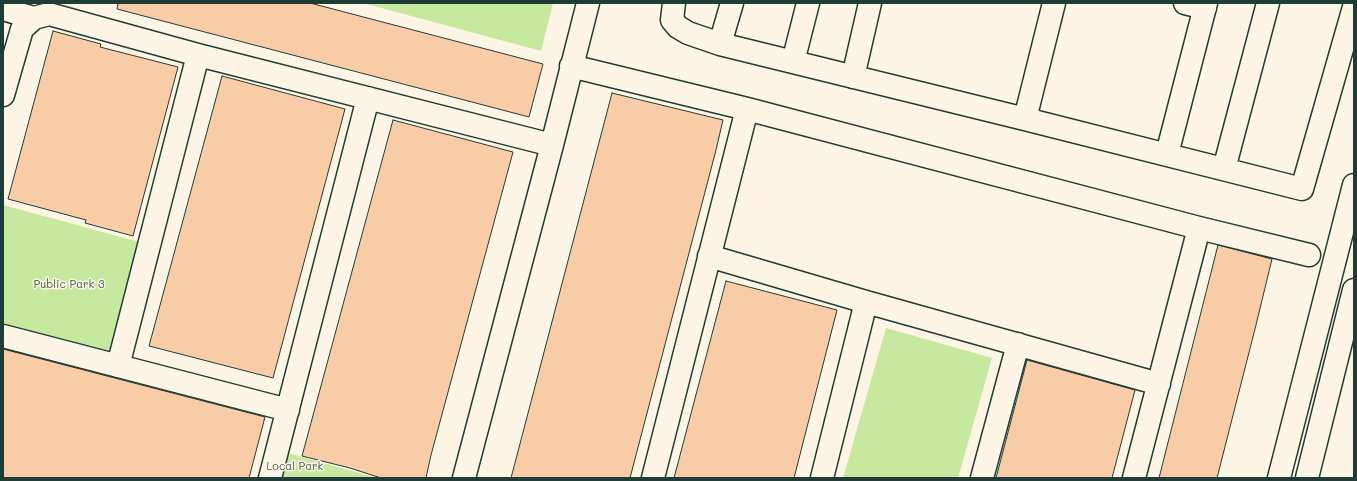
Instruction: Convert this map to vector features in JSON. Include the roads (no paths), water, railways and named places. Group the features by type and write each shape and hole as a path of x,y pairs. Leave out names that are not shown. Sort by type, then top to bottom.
{"street":[{"path":"464,478 588,3"},
{"path":"674,3 672,20 678,27 688,33 720,44 1167,154 1302,189 1354,7"},
{"path":"720,44 732,3"},
{"path":"793,62 808,3"},
{"path":"853,77 870,3"},
{"path":"1025,119 1054,3"},
{"path":"1224,169 1268,3"},
{"path":"1167,154 1199,5"},
{"path":"3,9 34,18"},
{"path":"3,95 22,29 34,18 49,14 198,55 552,145"},
{"path":"118,366 198,55"},
{"path":"572,66 747,109 1199,228 1309,255"},
{"path":"270,478 368,98"},
{"path":"653,478 747,109"},
{"path":"1279,478 1354,185"},
{"path":"1134,478 1199,228"},
{"path":"709,256 866,302 1159,384"},
{"path":"1307,478 1354,290"},
{"path":"822,478 866,302"},
{"path":"3,336 288,410"},
{"path":"982,478 1018,344"}],"park label":[{"name":"Public Park 3","path":"69,285"},
{"name":"Local Park","path":"295,467"}]}
